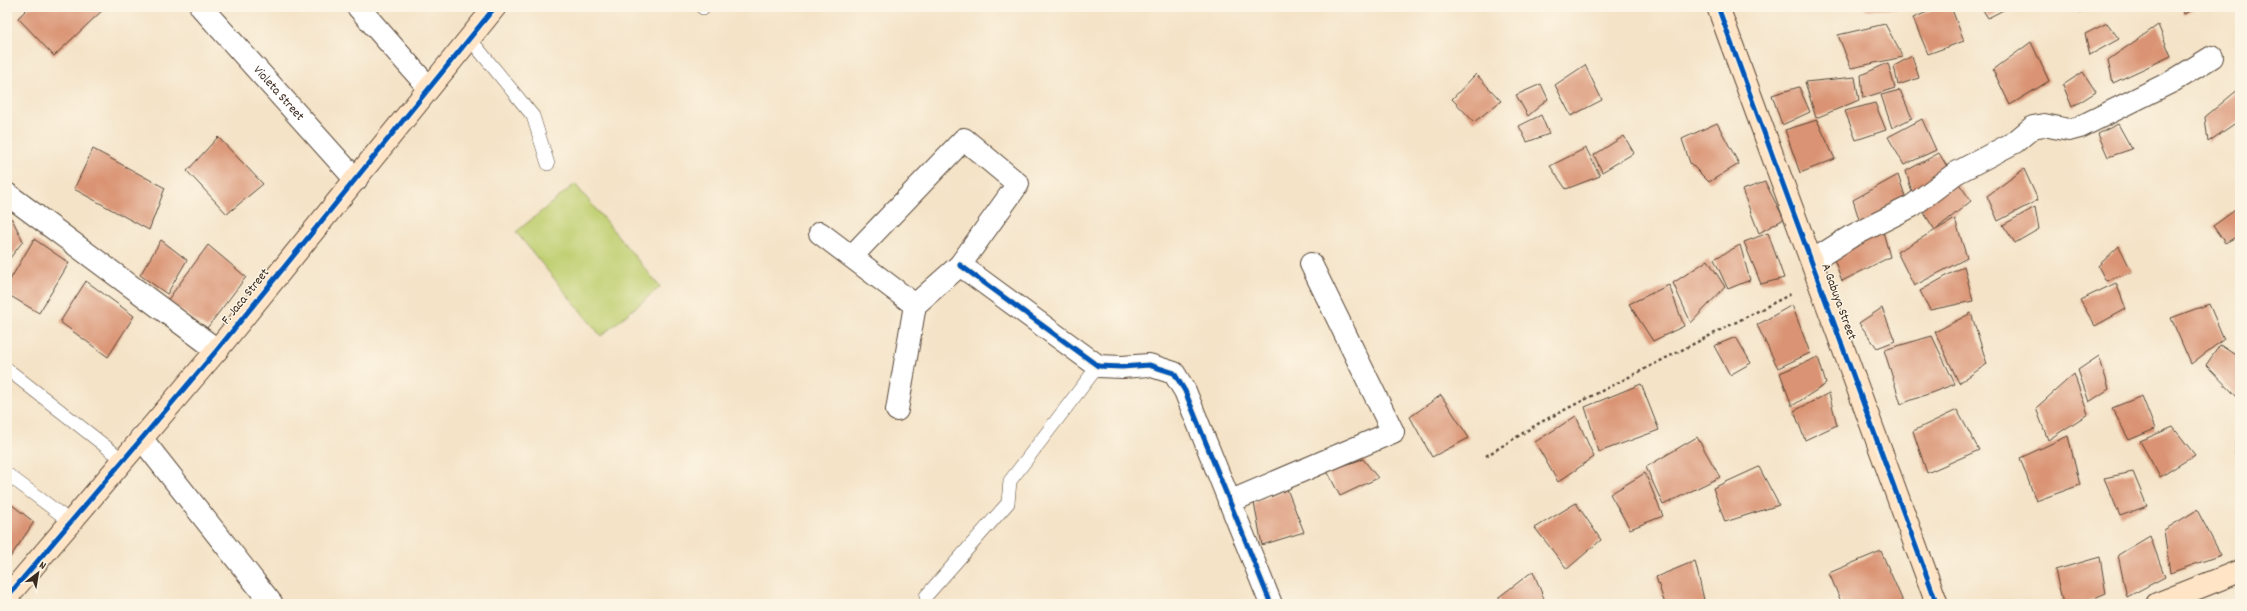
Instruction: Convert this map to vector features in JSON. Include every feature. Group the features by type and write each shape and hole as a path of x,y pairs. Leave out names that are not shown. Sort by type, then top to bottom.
{"street":[{"name":"Violeta Street","path":"201,7 356,180"},
{"path":"358,7 429,88"},
{"name":"F. Jaca Street","path":"7,597 217,350 495,7"},
{"name":"A Gabuya Street","path":"1718,7 1937,604"},
{"path":"1815,270 1850,237 1912,206 1956,174 2015,142 2033,127 2044,125 2069,130 2080,127 2173,80 2212,57"},
{"path":"852,256 964,139 1018,184 960,265 914,305 897,410"},
{"path":"7,194 217,350"},
{"path":"820,233 914,305"},
{"path":"1229,502 1393,432 1312,264"},
{"path":"960,265 1098,366 1122,367 1149,365 1174,372 1185,390 1271,604"},
{"path":"141,438 272,604"},
{"path":"2157,604 2239,574"}],"lane":[{"path":"470,39 533,116 548,164"},
{"path":"926,596 1008,503 1010,481 1098,366"},
{"path":"7,369 123,460"},
{"path":"7,474 71,522"}],"path":[{"path":"1486,456 1541,422 1815,270"}],"green space":[{"path":"575,184 660,287 601,336 516,232"}],"building":[{"path":"29,7 106,7 54,56 18,18"},
{"path":"1864,7 1899,7 1900,9 1865,10"},
{"path":"1939,7 1951,7 1964,41 1928,54 1913,18"},
{"path":"1981,7 2009,7 1988,18"},
{"path":"2076,7 2092,7 2079,13"},
{"path":"2181,7 2198,7 2184,14"},
{"path":"2107,23 2119,39 2090,55 2085,34"},
{"path":"1885,24 1903,57 1851,68 1838,35"},
{"path":"2158,25 2171,56 2113,83 2108,60"},
{"path":"2031,42 2049,81 2010,105 1993,70"},
{"path":"1912,56 1919,78 1898,85 1894,66"},
{"path":"1888,63 1895,88 1863,98 1861,75"},
{"path":"1585,65 1602,100 1571,116 1555,85"},
{"path":"2083,72 2096,92 2072,107 2063,85"},
{"path":"1476,74 1501,101 1474,122 1452,99"},
{"path":"1855,77 1859,100 1816,118 1805,82"},
{"path":"1541,84 1548,99 1528,116 1516,95"},
{"path":"1799,87 1810,112 1782,125 1772,95"},
{"path":"2240,88 2240,120 2208,142 2205,117"},
{"path":"1900,90 1912,118 1892,128 1881,95"},
{"path":"1875,103 1886,130 1856,140 1845,111"},
{"path":"1541,115 1549,134 1527,142 1519,126"},
{"path":"1922,119 1936,150 1904,165 1888,137"},
{"path":"1817,120 1835,159 1800,173 1785,130"},
{"path":"1717,123 1739,164 1709,182 1690,163 1682,139"},
{"path":"2118,124 2132,149 2108,157 2098,134"},
{"path":"1624,136 1634,153 1602,172 1594,155"},
{"path":"218,137 263,184 227,214 187,171"},
{"path":"1586,148 1600,176 1566,189 1550,166"},
{"path":"93,149 165,188 149,230 74,189"},
{"path":"1939,153 1952,175 1914,199 1906,171"},
{"path":"2024,169 2038,200 1998,221 1987,196"},
{"path":"1898,175 1907,202 1862,229 1853,200"},
{"path":"1955,178 1971,201 1935,230 1918,204"},
{"path":"1765,182 1784,219 1759,233 1742,190"},
{"path":"2035,207 2039,229 2015,243 2003,225"},
{"path":"2238,208 2240,211 2240,235 2225,243 2213,226"},
{"path":"7,218 12,219 23,241 7,262"},
{"path":"1955,219 1967,258 1914,286 1897,252"},
{"path":"1882,228 1890,257 1842,281 1831,251"},
{"path":"1768,233 1784,278 1761,284 1744,242"},
{"path":"34,239 69,263 39,313 7,294 7,285"},
{"path":"161,240 187,260 167,294 140,275"},
{"path":"208,245 246,277 207,328 167,301"},
{"path":"1740,245 1750,280 1728,289 1714,259"},
{"path":"2119,246 2132,272 2106,281 2098,266"},
{"path":"1708,260 1725,287 1691,323 1673,283"},
{"path":"1964,266 1973,301 1930,310 1920,291"},
{"path":"86,281 134,316 108,357 60,322"},
{"path":"2116,283 2126,309 2095,326 2080,300"},
{"path":"1669,285 1684,326 1653,341 1629,304"},
{"path":"2209,304 2224,339 2191,364 2171,318"},
{"path":"1792,305 1810,353 1778,368 1757,325"},
{"path":"1882,308 1895,341 1877,348 1859,323"},
{"path":"1971,313 1987,364 1959,383 1935,332"},
{"path":"1932,336 1955,384 1901,404 1884,350"},
{"path":"1736,337 1751,363 1730,375 1714,346"},
{"path":"2220,345 2240,358 2240,400 2206,365"},
{"path":"2099,356 2109,389 2089,402 2078,370"},
{"path":"1818,357 1826,384 1792,406 1780,373"},
{"path":"2074,374 2088,414 2048,440 2036,408"},
{"path":"1641,384 1659,430 1599,452 1585,407"},
{"path":"1829,393 1837,425 1805,440 1794,411"},
{"path":"1441,395 1469,438 1432,457 1410,417"},
{"path":"2142,396 2155,429 2129,440 2112,408"},
{"path":"1957,410 1979,450 1927,473 1913,431"},
{"path":"1576,416 1594,457 1558,482 1535,442"},
{"path":"2173,427 2195,455 2160,477 2140,441"},
{"path":"2068,436 2080,485 2036,501 2020,458"},
{"path":"1697,437 1720,477 1663,505 1646,467"},
{"path":"2240,439 2240,465 2239,465 2235,442"},
{"path":"1363,459 1378,478 1340,496 1327,471"},
{"path":"1759,467 1779,505 1725,522 1713,488"},
{"path":"2133,472 2147,506 2120,516 2104,478"},
{"path":"1645,473 1663,516 1630,529 1610,494"},
{"path":"1287,489 1304,532 1262,545 1254,503"},
{"path":"7,501 34,522 7,562"},
{"path":"1576,503 1601,540 1567,569 1535,528"},
{"path":"2197,510 2221,555 2170,573 2164,530"},
{"path":"2150,536 2165,577 2127,597 2118,555"},
{"path":"1881,551 1904,604 1842,604 1829,573"},
{"path":"2100,557 2106,594 2083,604 2063,604 2055,570"},
{"path":"1695,561 1705,604 1665,604 1656,577"},
{"path":"1533,571 1546,604 1500,604 1499,597"}],"cycle path":[{"path":"7,597 217,350 495,7"},
{"path":"1718,7 1937,604"},
{"path":"960,265 1098,366 1122,367 1149,365 1174,373 1185,391 1271,604"}]}
